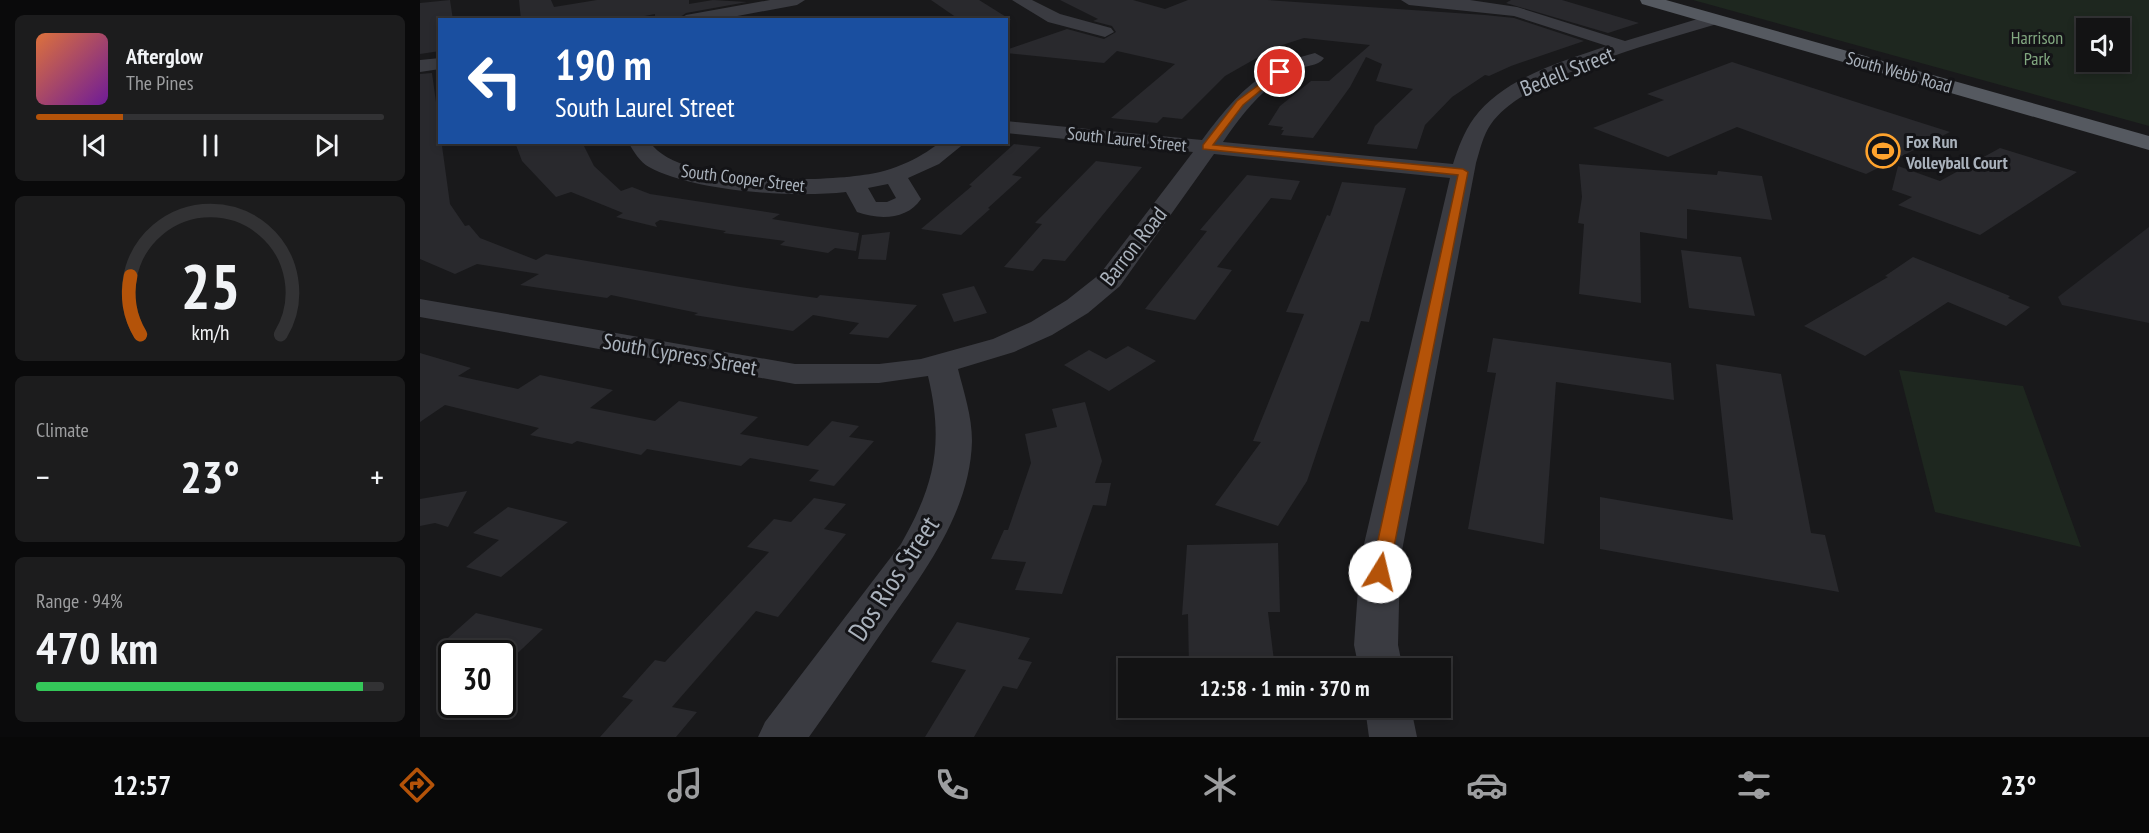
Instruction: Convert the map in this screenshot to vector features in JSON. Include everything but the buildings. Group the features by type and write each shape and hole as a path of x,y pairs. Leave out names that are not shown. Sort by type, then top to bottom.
{"main road":[{"name":"South Webb Road","path":"1648,0 2149,143"}],"street":[{"path":"1020,0 1054,18 1105,32"},
{"path":"1409,0 1511,11 1627,47"},
{"path":"701,18 794,6"},
{"name":"Bedell Street","path":"1379,658 1376,645 1380,561 1463,172 1476,129 1504,99 1544,76 1714,19"},
{"name":"Barron Road","path":"941,364 1020,338 1064,316 1097,292 1110,280 1206,147 1250,93 1288,66 1315,58"},
{"path":"420,66 438,63"},
{"name":"South Laurel Street","path":"1008,127 1463,172"},
{"name":"South Cooper Street","path":"641,144 655,161 689,173 791,186 854,184 866,207 889,209 902,205 909,197 894,175 927,163 952,144"},
{"name":"South Cypress Street","path":"420,308 795,374 868,375 941,364"},
{"name":"Dos Rios Street","path":"782,737 915,555 930,527 949,476 954,448 954,423 941,364"},
{"path":"1390,718 1393,737"}],"shaded area":[{"path":"2149,227 2149,323 2062,305 2058,297"}],"green space":[{"name":"Harrison Park","path":"1693,0 2149,0 2149,126"},
{"path":"1899,370 2023,386 2081,547 1935,512"}],"place":[{"name":"Fox Run Volleyball Court","path":"1883,151"}],"route":[{"path":"1280,72 1264,82 1240,103 1206,147 1463,172 1438,301 1380,561 1380,572"}]}
